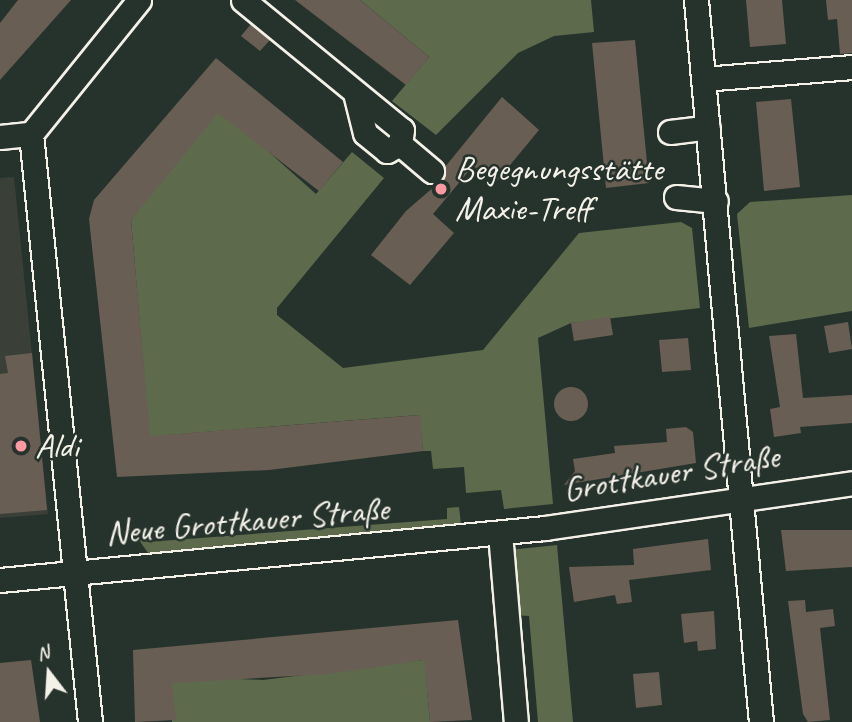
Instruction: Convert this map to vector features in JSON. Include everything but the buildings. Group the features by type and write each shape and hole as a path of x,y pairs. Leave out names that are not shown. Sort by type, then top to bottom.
{"street":[{"path":"90,722 31,134 139,0"},
{"path":"243,0 355,93 365,134 387,151 400,144 432,171"},
{"path":"696,0 761,722"},
{"path":"703,79 852,67"},
{"path":"670,132 708,127"},
{"path":"0,137 31,134"},
{"path":"676,197 716,201"},
{"name":"Grottkauer Straße","path":"500,533 741,496 852,483"},
{"path":"500,533 516,722"},
{"name":"Neue Grottkauer Straße","path":"0,580 500,533"}],"shaded area":[{"path":"14,177 48,514 0,518 0,178"}],"green space":[{"path":"360,0 591,0 594,32 554,36 518,53 436,135 392,101 429,57"},
{"path":"216,105 316,194 352,152 384,178 277,308 277,315 343,368 483,350 579,233 681,222 692,228 700,308 571,323 538,338 553,504 504,509 501,490 466,493 464,467 433,469 431,451 423,451 419,415 167,435 150,444 131,220"},
{"path":"852,195 852,311 749,328 737,214 750,202"},
{"path":"459,507 461,524 148,553 139,540 146,531 147,542 447,519 447,508"},
{"path":"557,545 573,722 538,722 529,616 514,615 509,550"},
{"path":"431,659 426,677 430,722 172,722 171,676 263,680"}],"place":[{"name":"Begegnungsstätte Maxie-Treff","path":"441,189"},
{"name":"Aldi","path":"21,446"}]}
